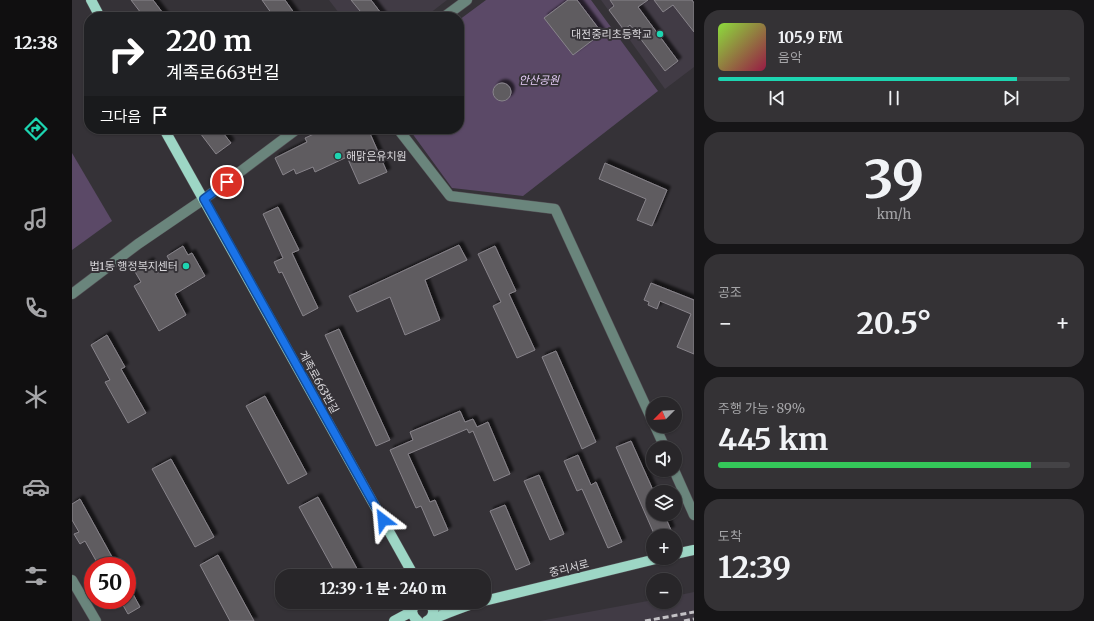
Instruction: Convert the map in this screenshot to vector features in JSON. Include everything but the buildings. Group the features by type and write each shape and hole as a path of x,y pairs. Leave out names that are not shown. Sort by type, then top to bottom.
{"main road":[{"path":"90,0 97,12"},
{"name":"계족로663번길","path":"167,134 410,569"},
{"path":"682,553 694,550"},
{"name":"중리서로","path":"491,599 646,561"},
{"path":"395,620 407,614 410,609"},
{"path":"414,609 413,616 418,621"},
{"path":"427,621 433,615 433,609"},
{"path":"427,621 459,609"}],"street":[{"path":"450,12 466,0"},
{"path":"72,294 138,244 204,199 290,134"},
{"path":"402,134 450,196 555,209 646,407"},
{"path":"677,477 694,515"},
{"path":"72,580 96,621"}],"shaded area":[{"path":"329,0 447,0 431,12 338,12"},
{"name":"대전중리초등학교","path":"601,0 694,0 694,67 665,89"},
{"path":"694,592 694,621 540,621 646,601 646,609 682,609 682,595"}],"green space":[{"name":"안산공원","path":"486,0 591,0 658,91 523,196 452,188 413,134 464,134 464,16"},
{"path":"72,153 112,221 72,250"}],"railway":[{"path":"645,621 694,612"},
{"path":"684,621 694,619"}],"place":[{"name":"대전중리초등학교","path":"660,34"},
{"name":"해맑은유치원","path":"338,156"},
{"name":"법1동 행정복지센터","path":"186,266"}],"route":[{"path":"227,182 204,199 383,520"}]}
